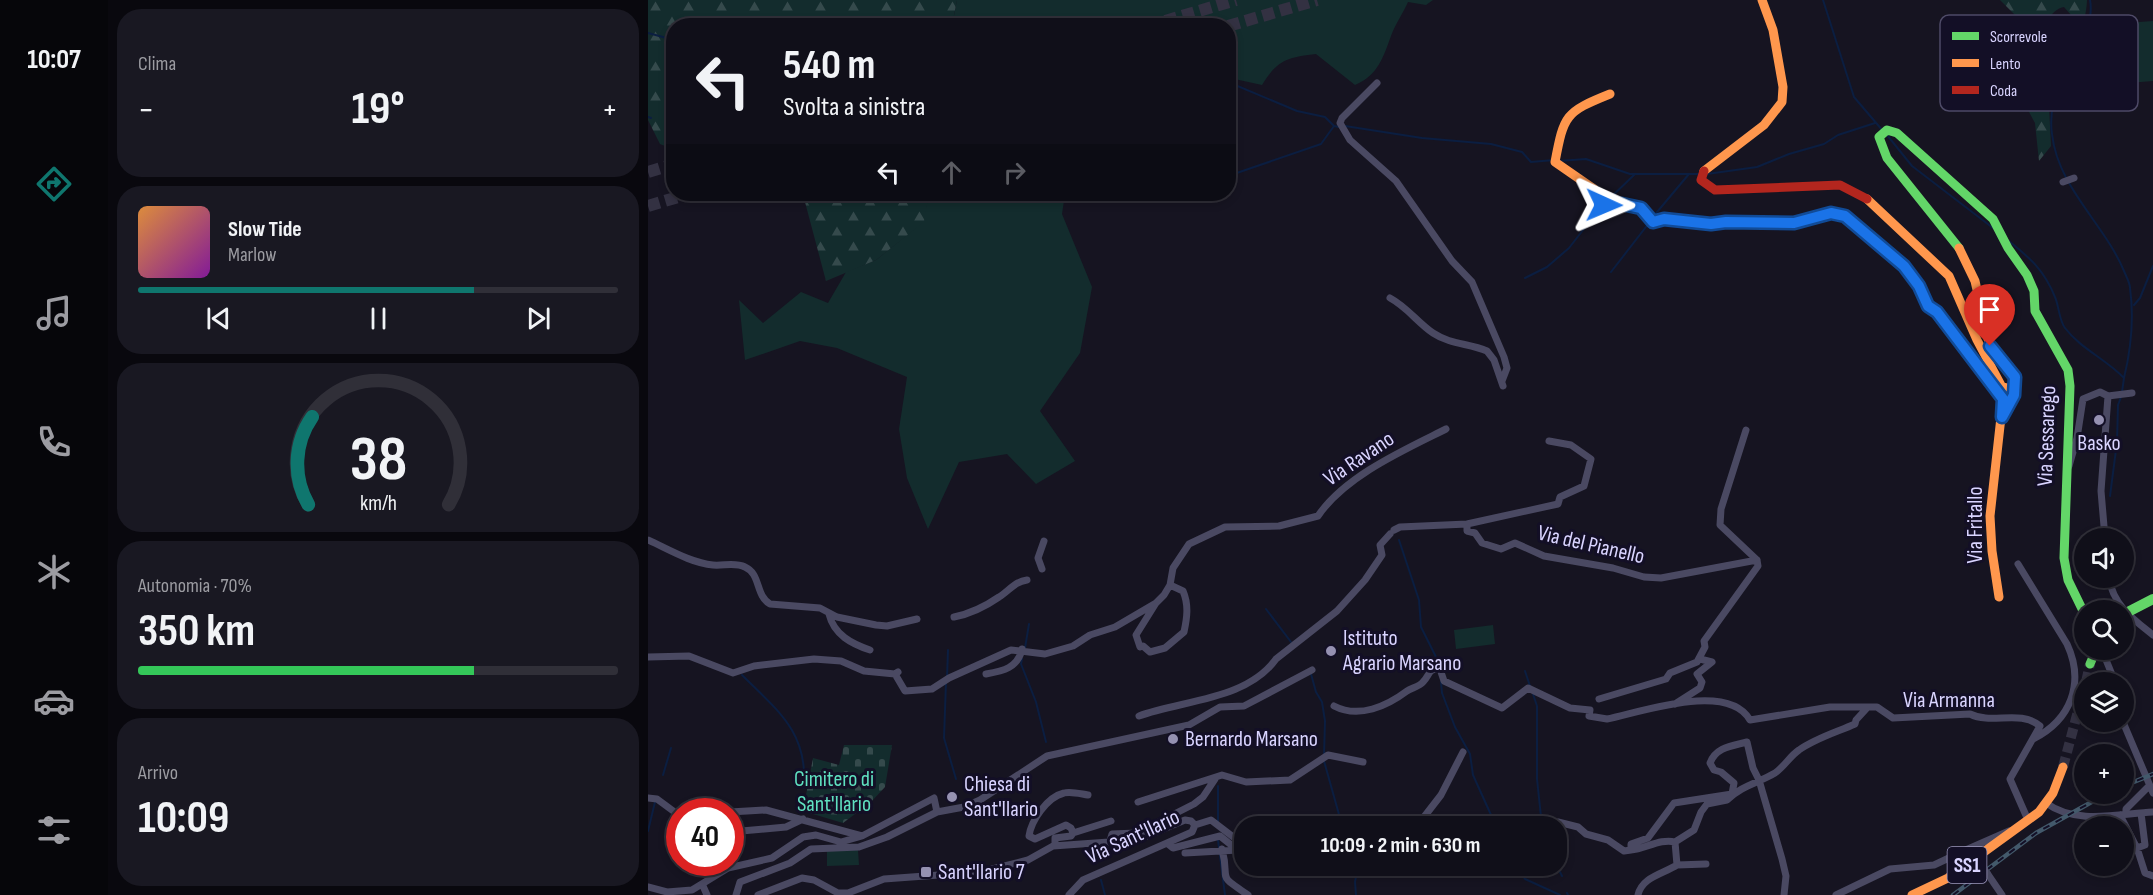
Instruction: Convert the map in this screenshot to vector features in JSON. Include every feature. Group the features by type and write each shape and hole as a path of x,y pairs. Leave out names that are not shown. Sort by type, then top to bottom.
{"street":[{"path":"1762,0 1774,26 1777,64 1784,90 1782,103 1773,117 1752,137 1712,161 1702,175 1705,185 1715,190 1840,185 1864,196 1949,276 1977,340 2002,387 2012,389 2014,395 2002,417"},
{"path":"1377,83 1342,118 1340,123 1350,140 1396,181 1452,261 1472,282 1504,357 1507,368 1501,384 1487,351 1448,341 1432,333 1402,304 1390,298"},
{"path":"1610,94 1574,108 1564,117 1555,162 1588,184 1604,205 1622,204 1641,208 1653,222 1664,219 1711,224 1726,222 1794,223 1831,213 1845,216 1881,244 1913,275 1928,306 1937,312 2003,399 2002,417"},
{"name":"Via Sessarego","path":"2012,389 2016,385 2015,377 1990,346 1984,332 1979,294 1972,271 1956,246 1887,158 1879,141 1884,132 1897,133 1908,141 1993,219 2008,248 2027,275 2034,291 2035,311 2045,333 2068,370 2070,386 2065,473 2064,558 2068,580 2078,600"},
{"path":"2063,182 2074,178"},
{"path":"2065,473 2073,458 2083,399 2100,392 2108,396 2129,393"},
{"path":"2104,528 2101,491 2108,396"},
{"name":"Via Fritallo","path":"1999,597 1990,507 2002,417"},
{"name":"Via Ravano","path":"1170,585 1173,568 1189,544 1225,527 1279,526 1318,516 1330,498 1380,462 1446,429"},
{"path":"1599,699 1666,679 1670,673 1687,668 1700,659 1704,641 1744,590 1753,570 1758,566 1757,560 1720,525 1721,509 1746,430"},
{"path":"1139,716 1218,697 1233,691 1269,668 1276,658 1337,611 1351,596 1382,555 1380,545 1395,530 1467,525 1558,504 1560,497 1584,486 1591,459 1571,445 1549,441"},
{"name":"Via del Pianello","path":"1467,525 1467,531 1475,533 1482,543 1501,549 1515,543 1544,556 1613,568 1644,578 1661,578 1757,560"},
{"path":"648,540 676,554 712,565 744,566 754,574 760,593 770,604 813,607 829,614 887,626 917,619"},
{"path":"1042,569 1038,558 1044,540"},
{"name":"Via Fritallo","path":"2018,564 2067,644 2074,658 2076,673 2076,686 2065,714 2055,725 2033,740"},
{"path":"954,617 965,615 999,597 1019,581 1027,580"},
{"path":"1170,585 1183,591 1187,616 1184,632 1165,648 1150,652 1143,646 1140,647 1136,636 1156,603 1170,585"},
{"path":"2113,588 2118,603 2128,615 2153,635"},
{"path":"2134,607 2153,599"},
{"path":"648,657 689,656 717,665 725,672 733,673 754,666 814,659 841,661 864,671 896,673 905,691 932,689 1011,650 1022,649 1045,654 1073,646 1090,635 1115,627 1156,603"},
{"path":"829,614 836,628 850,643 870,650"},
{"path":"986,674 1005,670 1015,664 1020,660 1022,649"},
{"path":"1675,704 1700,688 1702,682 1697,674 1712,662 1700,659"},
{"path":"2090,664 2092,660"},
{"name":"Via Armanna","path":"1334,706 1351,712 1392,703 1423,682 1430,670 1434,668 1440,669 1444,681 1495,707 1506,707 1528,688 1570,708 1590,710 1589,716 1594,719 1607,719 1698,700 1722,702 1746,714 1750,720 1830,707 1877,707 1893,718 1970,714 1980,719 2021,718 2033,721 2040,726 2033,740"},
{"path":"736,895 740,882 789,863 812,849 859,847 887,837 937,812 964,807 980,800 1047,756 1189,724 1220,707 1244,706 1312,670"},
{"path":"1631,850 1631,844 1643,841 1654,832 1674,803 1732,794 1789,763 1797,750 1855,724 1868,708"},
{"path":"2123,814 2151,789 2126,732"},
{"path":"2028,820 2010,779 2033,740"},
{"path":"1567,824 1578,827 1586,834 1608,840 1624,851 1649,847 1668,840 1675,842 1694,830 1704,807 1727,801 1732,794 1734,783 1721,772 1714,770 1710,763 1712,757 1723,748 1747,742 1782,859 1786,876 1783,887 1784,895"},
{"path":"1425,816 1441,795 1463,752"},
{"path":"1138,802 1222,776 1246,782 1278,782 1300,775 1328,755 1363,762"},
{"name":"SS1","path":"1912,895 1977,861 2028,820 2046,803 2060,779 2063,767"},
{"name":"Via Sant'Ilario","path":"1110,841 1112,834 1137,833 1194,804 1215,779"},
{"name":"Via Sant'Ilario","path":"1073,833 1066,825 1035,839 1029,836 1038,814 1056,797 1063,793 1088,795"},
{"path":"648,798 657,799 666,806"},
{"path":"648,886 668,894 692,890 703,886 728,868 772,858 803,837 816,835 841,842 862,836 934,798 937,812"},
{"path":"2046,803 2065,814 2088,817 2153,812"},
{"path":"744,811 766,810 862,836"},
{"path":"915,810 916,821"},
{"path":"2137,848 2145,845 2141,813"},
{"path":"2123,814 2145,873 2153,876"},
{"path":"744,831 786,827 803,819"},
{"name":"Via Sant'Ilario","path":"758,895 802,878 813,880 838,893 848,894 884,879 956,875 1006,867 1028,860 1055,846 1137,840 1185,820 1191,820 1195,825 1192,832 1168,844 1083,880 1069,895"},
{"path":"1195,825 1211,820 1234,838"},
{"name":"Via Sant'Ilario","path":"1055,846 1055,838 1071,836 1073,833 1111,821"},
{"path":"1836,895 1890,869 1934,865 1995,835 2017,828"},
{"path":"1168,844 1173,848 1220,836 1234,847"},
{"path":"1675,842 1677,865"},
{"path":"1222,849 1223,874 1228,883 1248,895"},
{"path":"1968,849 2002,894"},
{"path":"1185,853 1234,850"},
{"path":"1638,895 1640,887 1647,879 1677,865 1706,864"},
{"path":"703,886 707,895"}],"green space":[{"path":"648,0 957,0 953,18 666,18 666,146 660,144 648,120"},
{"path":"957,0 1433,0 1426,5 1408,2 1379,65 1363,81 1355,85 1316,54 1284,61 1273,70 1262,85 1236,79 1236,18 954,18"},
{"path":"2000,0 2087,0 2085,15 2071,15 2064,7 2056,10 2052,15 2015,15"},
{"path":"2153,21 2153,81 2138,82 2138,22"},
{"path":"2029,111 2049,111 2051,146 2039,161 2035,123"},
{"path":"802,201 928,201 924,222 876,260 826,281 805,202"},
{"path":"928,201 1064,201 1062,214 1092,287 1080,353 1040,411 1075,461 1036,484 1007,454 959,462 928,529 907,478 899,429 907,377 837,348 800,341 745,360 739,300 763,323 801,292 828,303 846,272 876,260 923,222"},
{"path":"1493,625 1495,644 1456,649 1454,630"},
{"name":"Cimitero di Sant'Ilario","path":"844,745 892,745 885,787 871,802 843,823 803,811 813,758 839,765"},
{"path":"858,850 859,865 827,866 827,851"}],"waterway":[{"path":"1823,0 1854,97 1883,131"},
{"path":"2090,0 2090,15"},
{"path":"648,33 666,38"},
{"path":"1236,85 1297,111 1325,117 1334,126 1339,127"},
{"path":"2052,111 2052,134 2063,171 2115,254 2129,284 2132,310 2131,333 2124,378"},
{"path":"1707,174 1757,167 1789,154 1824,144 1838,135 1875,123"},
{"path":"1236,173 1321,144 1334,126"},
{"path":"1345,126 1422,138 1491,144 1522,152 1531,162 1554,160"},
{"path":"1887,135 1912,166 1993,228"},
{"path":"1559,161 1586,159 1630,174 1701,174"},
{"path":"1607,201 1635,174"},
{"path":"1652,218 1689,174"},
{"path":"1525,278 1547,267 1569,248 1601,207"},
{"path":"1611,272 1649,223"},
{"path":"2009,241 2046,279 2055,297 2065,328 2078,342 2124,378 2122,392"},
{"path":"2134,305 2140,298 2153,266"},
{"path":"2110,496 2117,442 2118,405 2121,397"},
{"path":"1399,540 1419,600 1421,627 1441,667"},
{"path":"1266,609 1291,642"},
{"path":"1025,648 1029,624"},
{"path":"947,677 948,650"},
{"path":"1022,659 1021,664 1036,702 1046,742"},
{"path":"1525,671 1530,686"},
{"path":"1311,674 1316,692 1322,702 1325,721 1324,755"},
{"path":"742,675 778,712 796,737 804,769 804,788"},
{"path":"946,682 944,738 956,779"},
{"path":"1441,682 1442,693 1455,727 1470,754 1473,775 1491,816"},
{"path":"1533,694 1537,706 1537,779 1541,816"},
{"path":"663,775 671,748"},
{"path":"1324,761 1339,816"},
{"path":"1218,786 1218,822"},
{"path":"648,831 655,802"},
{"path":"1218,840 1225,895"},
{"path":"1356,876 1356,895"},
{"path":"1523,876 1560,895"},
{"path":"1101,880 1105,895"}],"tunnel":[{"path":"1175,18 1236,0"},
{"path":"1236,24 1317,0"},
{"path":"648,172 666,166"},
{"path":"648,206 666,201"},
{"path":"2088,672 2090,664"},
{"path":"2063,767 2074,726"}],"railway":[{"path":"2134,782 2153,774"},
{"path":"1953,895 2036,833 2088,804"}],"traffic: fast":[{"path":"1959,248 1887,158 1879,137 1887,130 1897,133 1993,219 2008,248 2027,275 2034,291 2035,311 2068,370 2070,386 2064,558 2068,580 2078,600"},
{"path":"1639,207 1653,222 1663,219 1711,224 1794,223 1831,213 1845,216 1904,266 1919,286 1928,306 1937,312 1959,340"},
{"path":"2134,609 2153,599"},
{"path":"2090,664 2092,660"}],"traffic: slow":[{"path":"1704,171 1764,125 1782,102 1783,87 1773,30 1762,0"},
{"path":"1610,94 1575,111 1569,117 1561,134 1555,162 1594,189 1604,205 1622,204 1639,207"},
{"path":"1867,199 1949,276 1977,340 2002,387 2012,389 2016,385 2015,379 1989,343 1975,281 1959,248"},
{"path":"1959,340 2003,399 1990,516 1992,551 1999,597"},
{"path":"1912,895 1948,878 2039,812 2053,793 2063,767"}],"traffic: jam":[{"path":"1704,171 1701,180 1715,190 1840,185 1867,199"}],"place":[{"name":"Basko","path":"2099,420"},
{"name":"Istituto Agrario Marsano","path":"1331,651"},
{"name":"Bernardo Marsano","path":"1173,739"},
{"name":"Chiesa di Sant'Ilario","path":"952,797"},
{"name":"Sant'Ilario 7","path":"926,872"}],"route":[{"path":"1604,205 1622,204 1641,208 1653,222 1664,219 1711,224 1726,222 1794,223 1831,213 1845,216 1881,244 1913,275 1928,306 1937,312 1968,357 1988,378 2003,399 2002,417 2014,395 2012,389 2016,385 2015,377 1990,346"}]}
